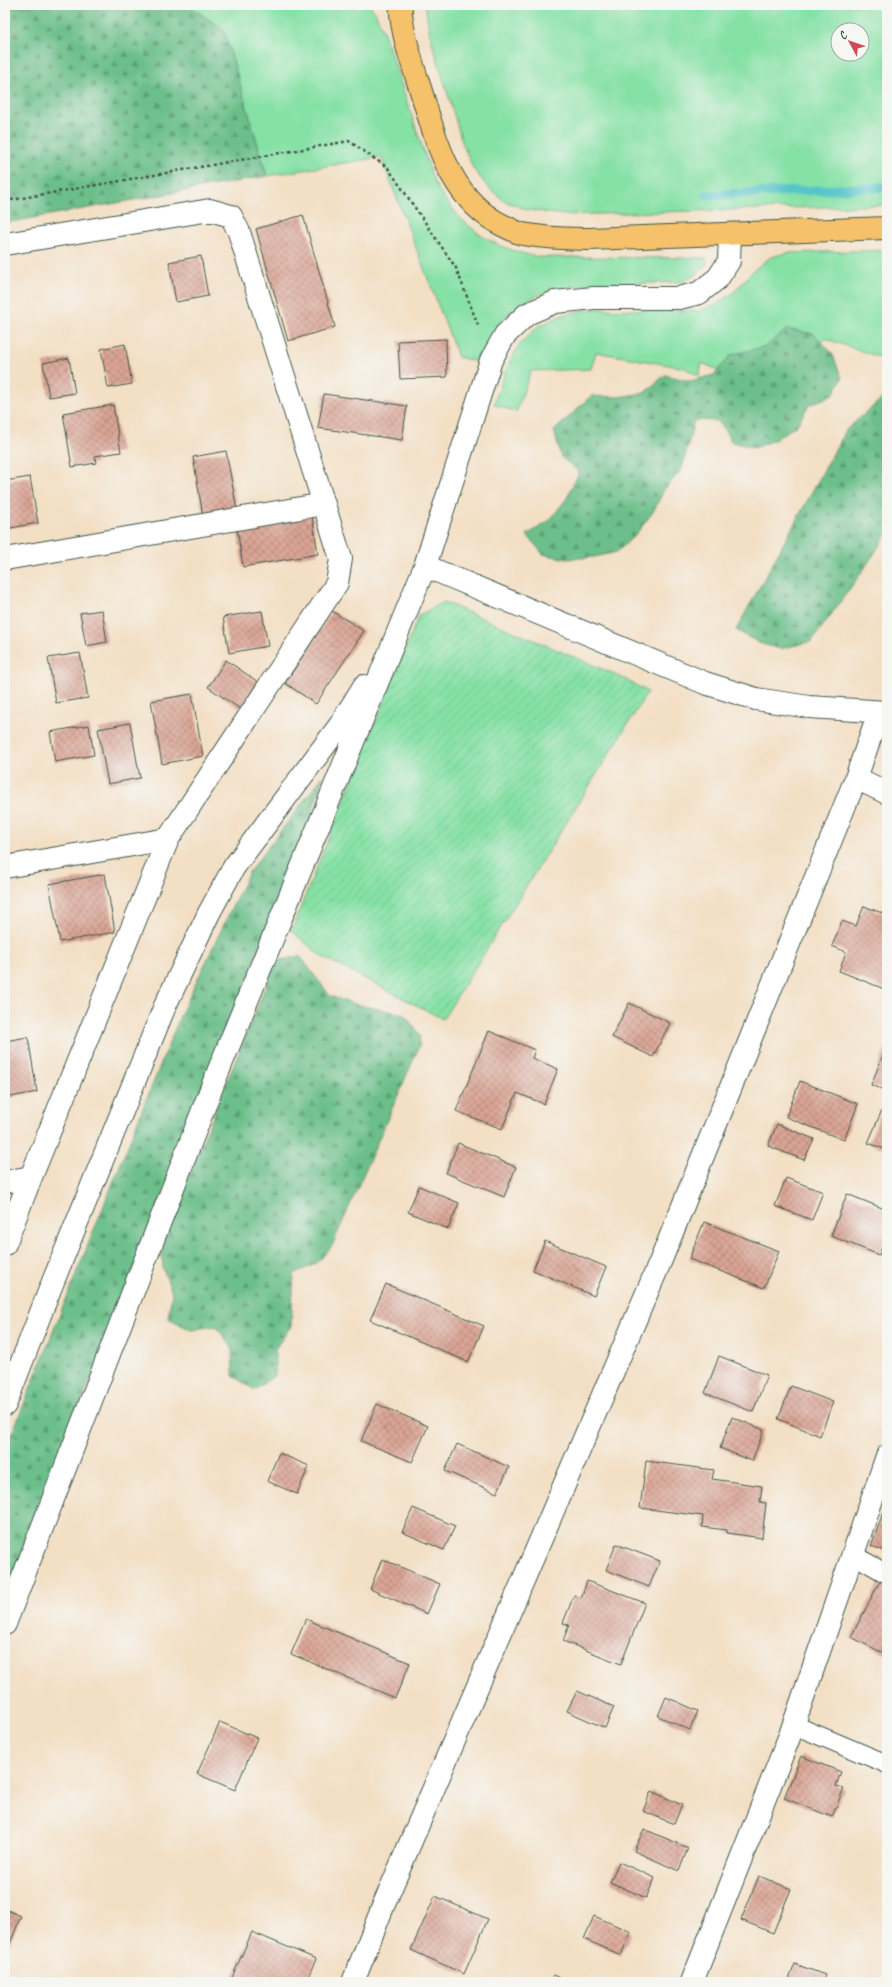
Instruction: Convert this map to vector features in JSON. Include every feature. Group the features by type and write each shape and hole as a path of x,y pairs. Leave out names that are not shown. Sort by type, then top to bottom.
{"main road":[{"path":"401,5 408,50 439,151 455,182 470,202 491,220 521,234 550,238 589,239 887,228"}],"street":[{"path":"5,244 210,210 231,216 239,232 341,559 337,583 168,839 5,1244"},
{"path":"5,1624 214,1084 425,566 491,360 505,335 527,314 555,302 594,298 679,298 699,293 718,278 729,260 730,234"},
{"path":"5,560 324,504"},
{"path":"353,1982 387,1897 661,1260 883,712 809,707 756,699 705,683 425,566"},
{"path":"5,1405 54,1276 165,1006 209,913 234,867 340,725 399,627"},
{"path":"856,778 887,793"},
{"path":"5,867 168,839"},
{"path":"5,1182 31,1177"},
{"path":"692,1982 794,1725 887,1456"}],"lane":[{"path":"852,1554 887,1574"},
{"path":"794,1725 887,1764"}],"path":[{"path":"5,201 348,141 388,168 456,268 491,360"}],"green space":[{"path":"5,5 38,5 5,9"},
{"path":"38,5 187,5 224,30 267,176 5,223 5,9"},
{"path":"187,5 370,5 376,14 384,33 434,182 454,211 465,223 478,233 505,248 539,257 706,258 707,264 697,274 684,281 590,285 544,293 523,303 505,317 493,333 478,362 458,357 381,157 267,176 224,30"},
{"path":"425,5 887,5 887,205 564,215 528,210 504,201 488,187 474,170 463,145 430,35"},
{"path":"887,250 887,360 824,338 793,402 702,363 699,376 685,368 596,352 591,369 531,371 516,412 494,404 507,367 519,345 537,327 562,315 591,309 699,311 717,304 733,293 756,268 771,257 787,253"},
{"path":"787,329 814,334 832,353 842,378 833,395 809,405 797,425 776,439 755,448 732,442 718,421 694,420 682,469 664,490 653,512 636,534 617,552 594,557 567,559 543,554 527,535 550,520 567,498 579,472 561,457 554,431 591,396 618,397 644,393 665,375 690,381 714,375 731,355 766,346"},
{"path":"887,394 887,534 864,569 812,641 780,649 759,643 736,630 846,430"},
{"path":"444,602 619,676 648,692 443,1019 321,956 291,931 419,615"},
{"path":"323,776 311,816 5,1598 5,1451 180,1016 249,872"},
{"path":"300,956 330,996 354,1004 404,1014 420,1035 419,1047 332,1246 317,1263 294,1274 291,1326 275,1349 275,1375 255,1390 233,1376 232,1348 216,1326 191,1330 168,1318 172,1293 163,1269 161,1244 276,961"}],"building":[{"path":"303,215 335,327 288,341 256,229"},
{"path":"201,256 208,296 176,302 169,262"},
{"path":"446,339 447,377 400,379 398,341"},
{"path":"125,344 132,384 108,388 101,349"},
{"path":"69,358 75,393 49,397 43,363"},
{"path":"324,394 407,406 402,440 318,428"},
{"path":"113,405 121,452 95,456 96,463 72,467 63,413"},
{"path":"226,451 237,510 203,516 193,457"},
{"path":"30,477 38,523 5,529 5,481"},
{"path":"312,515 318,554 243,567 237,528"},
{"path":"102,610 107,642 86,646 80,613"},
{"path":"262,611 268,646 229,653 223,617"},
{"path":"332,611 364,631 316,704 285,683"},
{"path":"80,653 88,698 56,703 48,658"},
{"path":"226,660 261,684 243,711 208,687"},
{"path":"192,694 203,756 162,764 151,701"},
{"path":"130,723 140,778 108,784 98,729"},
{"path":"89,725 94,755 55,762 50,732"},
{"path":"105,874 115,932 60,942 49,884"},
{"path":"864,906 887,915 887,990 839,971 846,952 832,946 842,921 856,926"},
{"path":"629,1003 670,1023 653,1057 612,1037"},
{"path":"489,1031 535,1050 532,1058 558,1069 544,1104 517,1093 502,1129 456,1111"},
{"path":"28,1037 37,1092 5,1098 5,1041"},
{"path":"887,1045 887,1091 871,1085"},
{"path":"800,1081 858,1104 844,1140 786,1117"},
{"path":"882,1110 887,1112 887,1150 868,1143"},
{"path":"777,1124 814,1139 804,1160 768,1146"},
{"path":"458,1143 516,1167 504,1197 446,1173"},
{"path":"786,1178 823,1192 812,1220 775,1206"},
{"path":"419,1186 459,1203 448,1229 408,1212"},
{"path":"847,1194 887,1210 887,1235 879,1255 831,1236"},
{"path":"704,1222 779,1251 764,1288 689,1259"},
{"path":"545,1241 606,1267 594,1296 533,1270"},
{"path":"386,1284 484,1326 468,1362 370,1320"},
{"path":"719,1356 767,1375 753,1412 705,1393"},
{"path":"791,1386 833,1402 820,1436 778,1419"},
{"path":"377,1404 428,1426 412,1462 361,1441"},
{"path":"732,1417 764,1430 752,1461 720,1448"},
{"path":"457,1444 509,1467 497,1493 445,1471"},
{"path":"279,1453 309,1466 297,1494 267,1481"},
{"path":"646,1461 714,1470 712,1479 762,1486 760,1502 766,1503 762,1538 727,1533 727,1530 702,1527 703,1516 640,1508"},
{"path":"413,1508 455,1526 444,1550 402,1532"},
{"path":"883,1513 887,1514 887,1552 871,1546"},
{"path":"616,1544 660,1561 649,1587 606,1570"},
{"path":"382,1559 440,1584 427,1614 370,1589"},
{"path":"587,1581 645,1603 621,1664 563,1641 569,1625 563,1623 574,1595 581,1598"},
{"path":"880,1581 887,1584 887,1655 851,1637"},
{"path":"306,1619 410,1663 395,1698 291,1654"},
{"path":"577,1691 614,1707 605,1728 567,1711"},
{"path":"666,1697 698,1711 690,1730 658,1716"},
{"path":"220,1722 257,1738 235,1790 197,1774"},
{"path":"801,1756 841,1772 836,1786 844,1788 832,1817 784,1798"},
{"path":"651,1791 682,1805 674,1824 643,1811"},
{"path":"644,1829 688,1848 679,1871 634,1851"},
{"path":"619,1862 655,1878 646,1898 610,1882"},
{"path":"759,1876 791,1889 773,1933 741,1920"},
{"path":"435,1896 488,1919 464,1974 411,1950"},
{"path":"5,1909 21,1916 8,1949 5,1948"},
{"path":"594,1916 631,1932 621,1955 584,1939"},
{"path":"252,1932 316,1959 306,1982 230,1982"},
{"path":"795,1964 825,1975 822,1982 788,1982"},
{"path":"554,1975 569,1982 550,1982"}],"waterway":[{"path":"706,195 887,187"}]}
